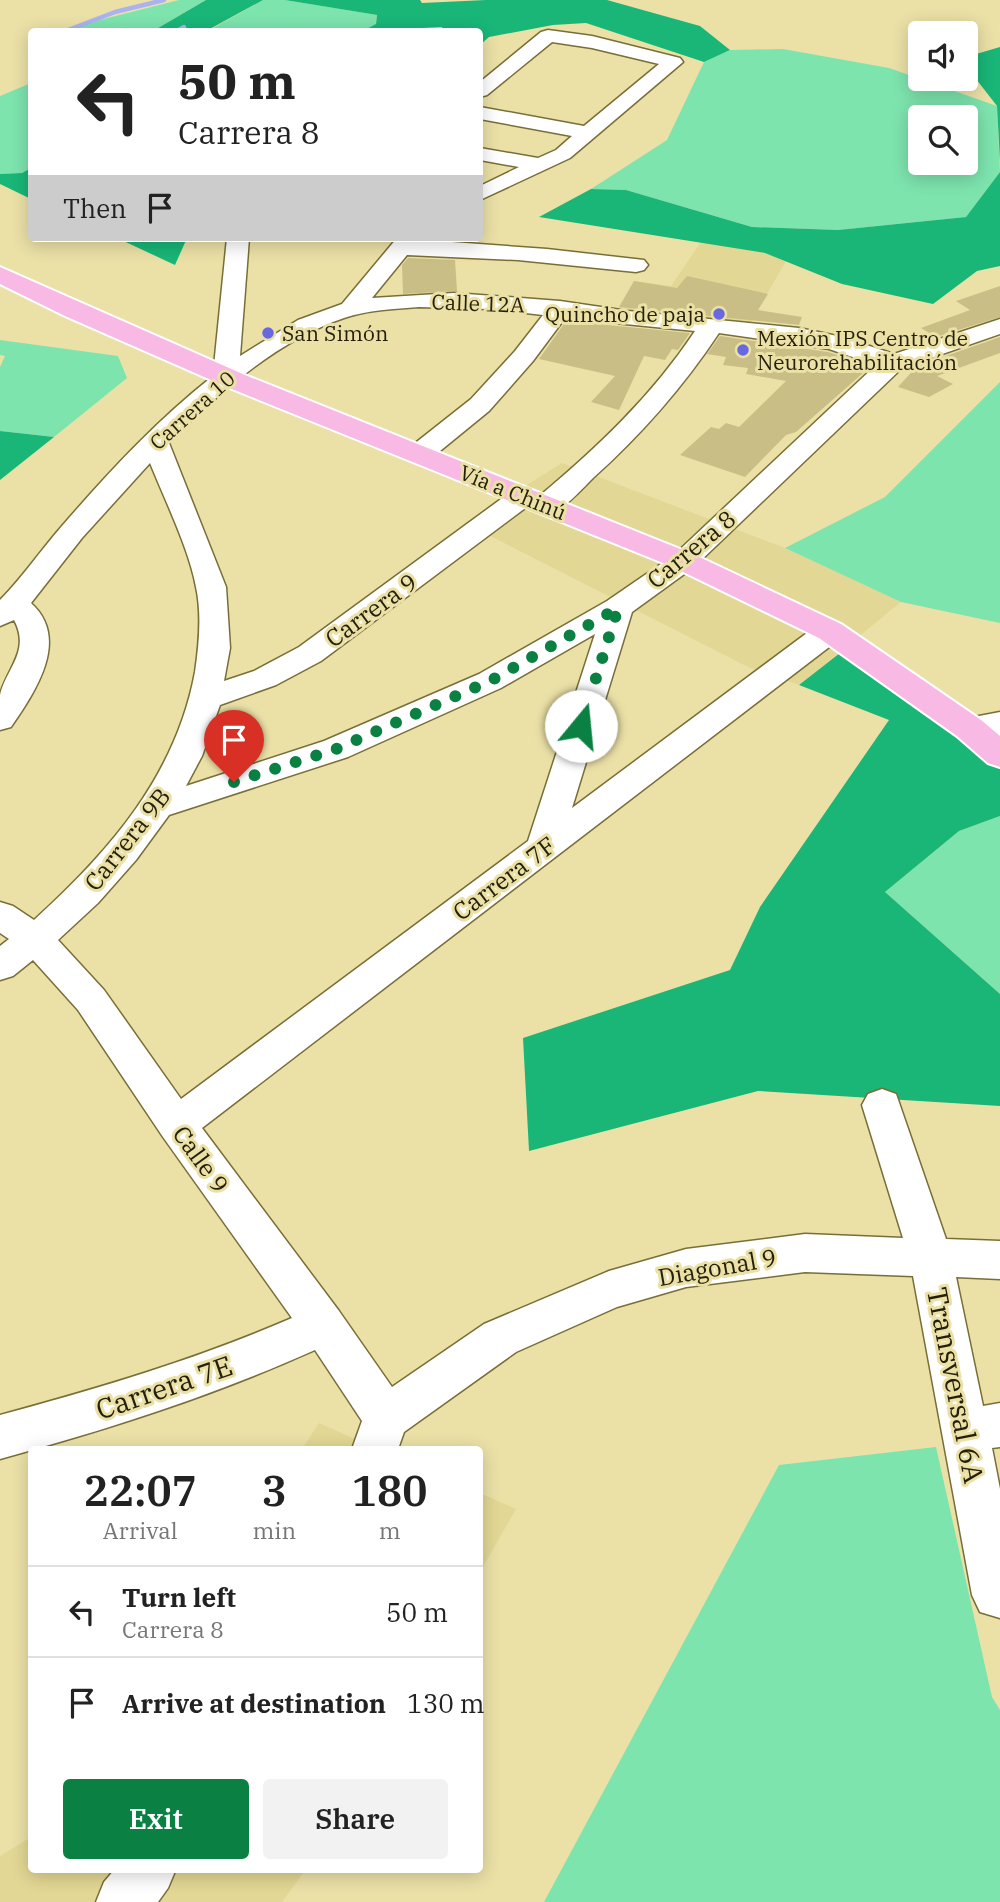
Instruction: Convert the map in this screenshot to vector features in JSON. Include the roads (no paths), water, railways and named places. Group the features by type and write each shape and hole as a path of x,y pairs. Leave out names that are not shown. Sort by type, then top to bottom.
{"main road":[{"name":"Vía a Chinú","path":"0,274 74,311 226,376 684,561 831,631 984,725 1000,755"}],"street":[{"path":"483,89 548,36 612,47 673,62 563,154 483,193"},
{"path":"505,46 586,61"},
{"path":"626,72 652,79"},
{"path":"483,114 588,133"},
{"path":"483,155 543,165"},
{"path":"226,376 238,242"},
{"path":"350,309 404,243 558,255 636,265"},
{"name":"Calle 12A","path":"350,309 425,300 462,299 560,308 788,335 843,345 893,363"},
{"path":"419,454 480,405 524,356 560,308"},
{"name":"Carrera 10","path":"6,610 35,581 70,534 155,442 226,376 309,323 350,309"},
{"name":"Carrera 8","path":"157,807 336,749 490,681 618,608 684,561 893,363 1000,326"},
{"name":"Carrera 9","path":"205,699 265,678 310,654 534,501 631,429 662,394 711,327"},
{"name":"Carrera 9B","path":"36,940 106,873 157,807 188,753 205,699 216,643 212,589 155,442"},
{"path":"543,848 618,608"},
{"path":"0,719 18,695 35,648 31,620 6,610"},
{"name":"Carrera 7F","path":"177,1125 831,631"},
{"name":"Calle 9","path":"0,915 36,940 91,1000 177,1125 323,1325 380,1433"},
{"path":"0,966 36,940"},
{"name":"Transversal 6A","path":"882,1105 982,1428 997,1595"},
{"name":"Diagonal 9","path":"380,1433 500,1338 608,1290 686,1268 805,1253 1000,1261"},
{"name":"Carrera 7E","path":"0,1437 121,1404 220,1370 323,1325"},
{"path":"124,1902 146,1873"}],"waterway":[{"path":"73,28 115,12 164,0"}],"place":[{"name":"Quincho de paja","path":"719,314"},
{"name":"San Simón","path":"268,333"},
{"name":"Mexión IPS Centro de Neurorehabilitación","path":"743,350"}]}
